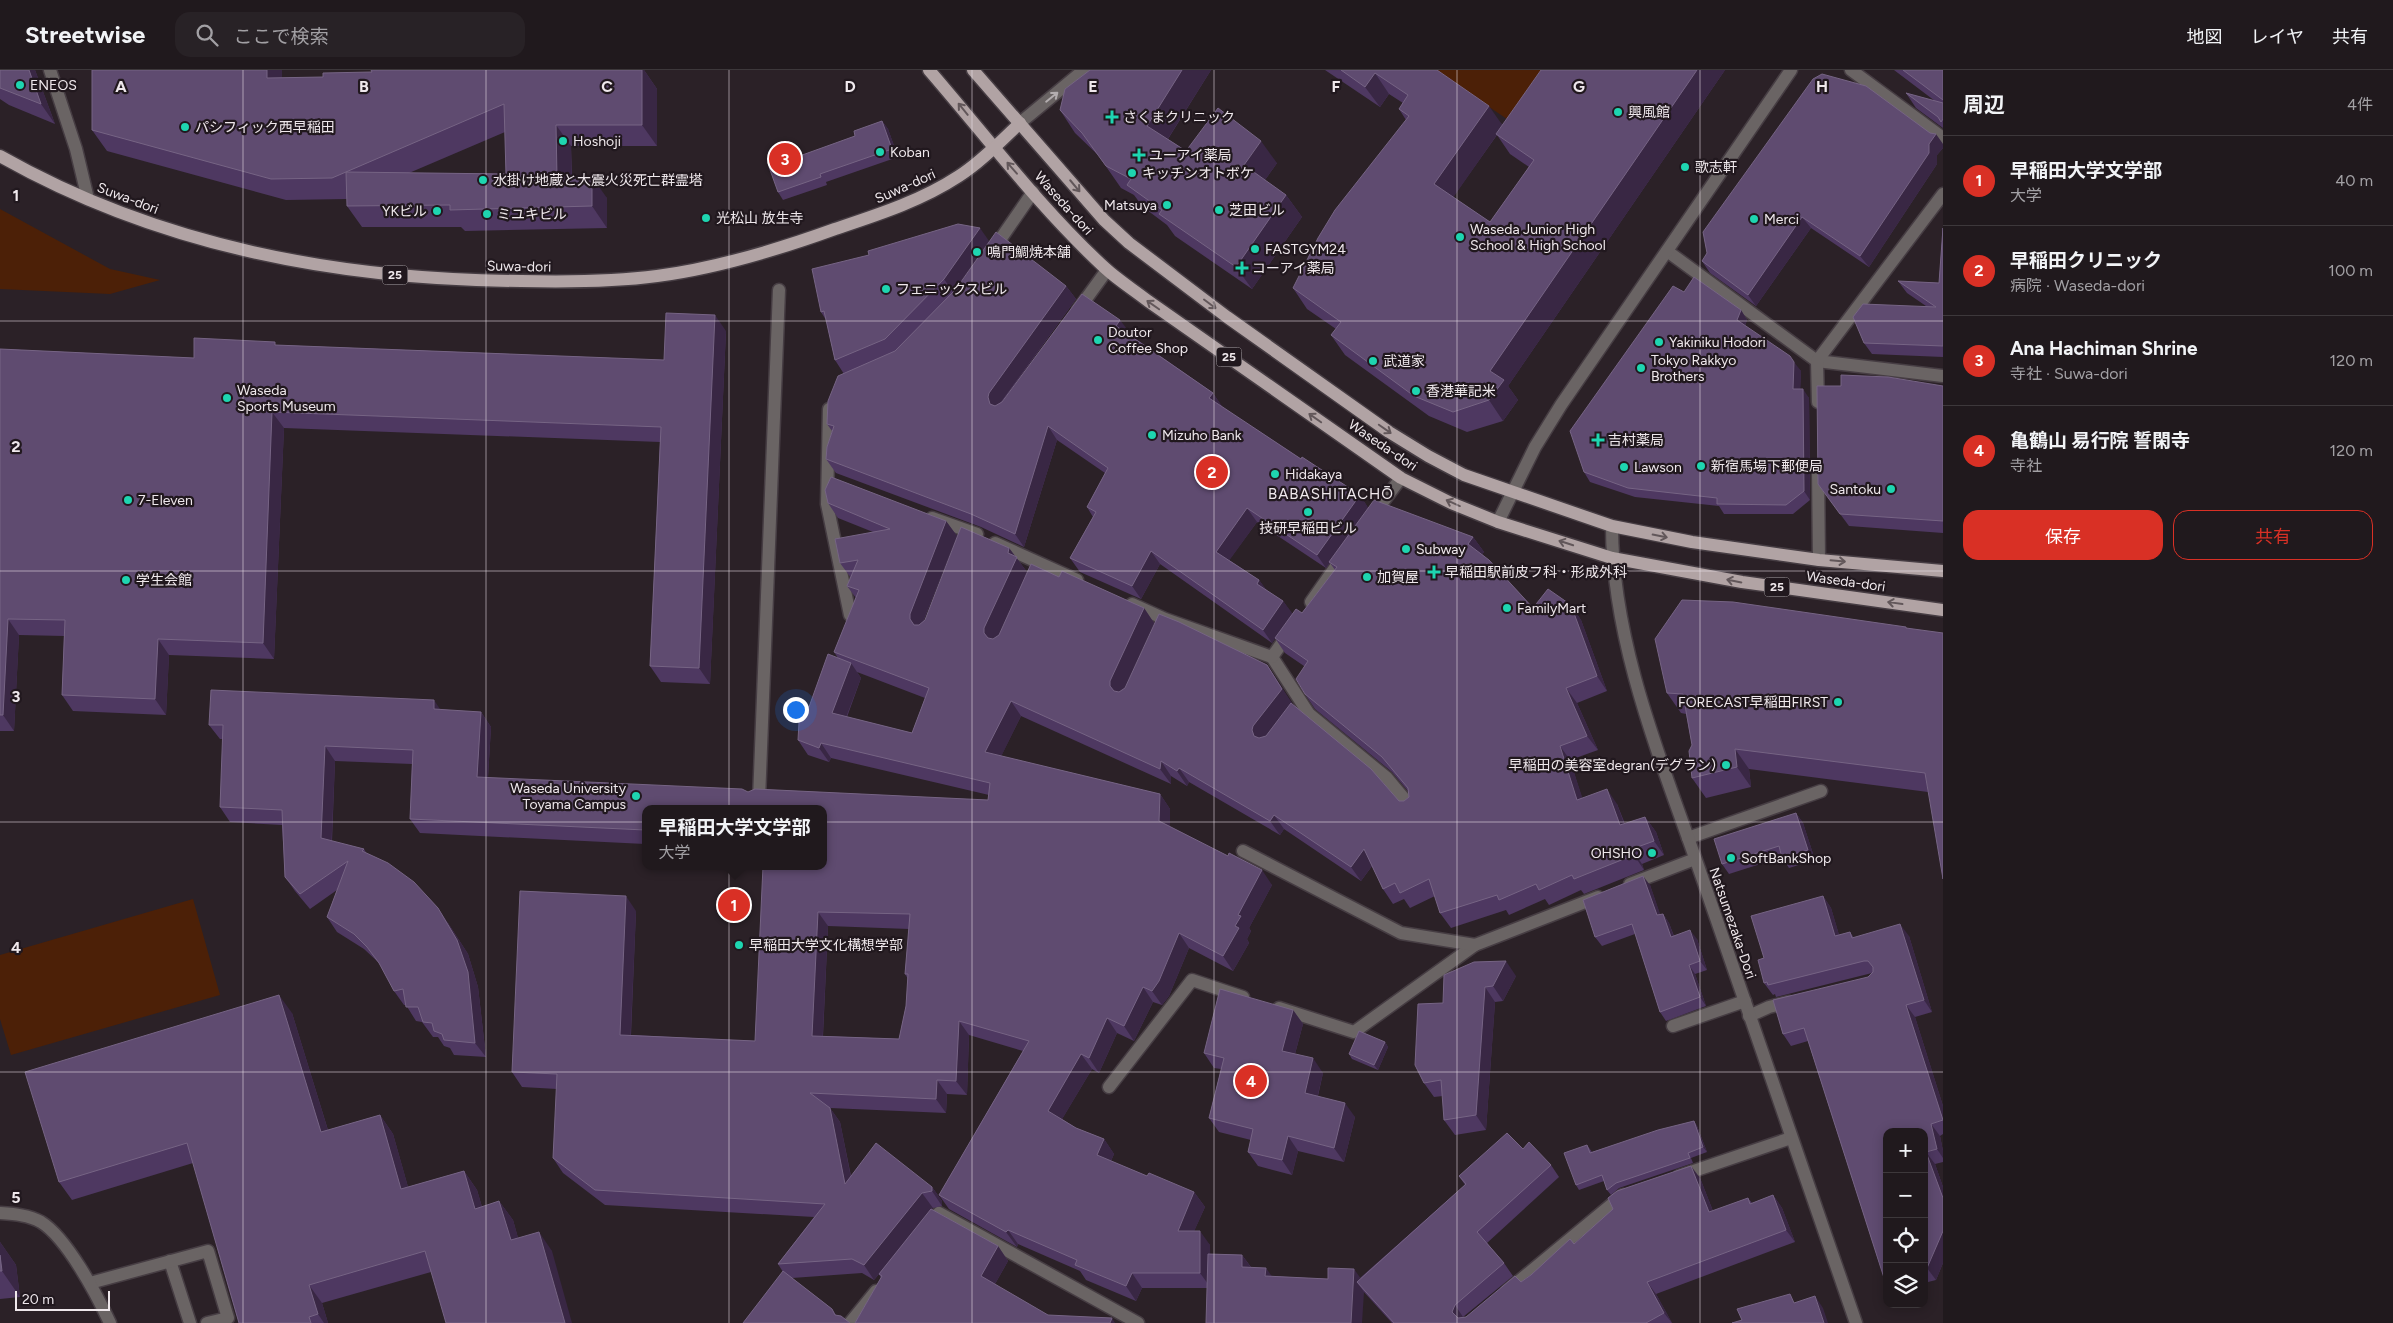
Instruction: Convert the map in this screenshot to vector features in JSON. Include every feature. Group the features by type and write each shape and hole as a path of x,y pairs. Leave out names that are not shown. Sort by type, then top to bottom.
{"main road":[{"name":"Waseda-dori","path":"929,70 1033,192 1107,270 1148,301 1401,478 1498,522 1612,558 1742,582 1943,610"},
{"name":"Waseda-dori","path":"973,70 1104,220 1129,243 1226,317 1390,432 1428,456 1464,475 1612,526 1692,542 1819,560 1943,571"},
{"name":"Suwa-dori","path":"0,156 88,199 134,218 188,235 280,259 376,274 488,281 583,282 656,276 726,263 778,250 916,199 962,174 1020,123"}],"street":[{"path":"50,70 76,149 88,199"},
{"path":"1020,123 1084,70"},
{"path":"1498,522 1511,492 1535,447 1561,405 1791,70"},
{"path":"1851,70 1943,138"},
{"path":"988,257 1033,192"},
{"path":"1818,413 1817,361 1943,194"},
{"path":"1666,251 1817,361 1943,376"},
{"path":"1072,318 1107,270"},
{"path":"759,799 779,290"},
{"path":"832,398 829,404 832,480 827,504 850,614"},
{"path":"1818,453 1819,560"},
{"path":"1364,527 1401,478"},
{"path":"920,513 965,536 1038,567 1085,583"},
{"name":"Natsumezaka-Dori","path":"1612,526 1612,558 1618,609 1654,739 1856,1323"},
{"path":"1272,657 1353,543"},
{"path":"1120,599 1162,624 1272,657 1309,714 1387,778 1412,808"},
{"path":"1291,718 1302,704"},
{"path":"1688,838 1821,791"},
{"path":"1243,851 1401,933 1475,945"},
{"path":"1109,1087 1192,980 1354,1032 1475,945 1695,859"},
{"path":"1749,1016 1769,1007 1798,1000"},
{"path":"1672,1026 1744,1001"},
{"path":"1667,1180 1791,1138"},
{"path":"1500,1298 1622,1196 1631,1192"},
{"path":"0,1213 31,1217 41,1222 59,1240 90,1283 110,1323"},
{"path":"921,1235 939,1213 1138,1323"},
{"path":"90,1283 208,1251 228,1318 207,1323"},
{"path":"170,1261 190,1323"},
{"path":"850,1323 886,1279"}],"shaded area":[{"path":"1434,70 1559,70 1507,119"},
{"path":"0,209 110,269 160,280 110,294 0,289"},
{"path":"193,899 220,995 11,1055 0,1019 0,955"}],"building":[{"path":"0,70 29,70 41,104 0,88"},
{"path":"92,70 267,70 267,78 323,77 323,73 372,72 371,70 642,70 642,125 556,125 557,177 592,177 592,206 450,210 450,205 347,206 346,172 506,174 504,104 332,178 271,179 92,130"},
{"path":"1090,70 1182,70 1147,126 1186,151 1218,108 1261,141 1244,165 1286,195 1236,267 1159,214 1162,210 1127,185 1131,179 1106,166 1082,133 1060,110 1065,89"},
{"path":"1341,70 1437,70 1489,106 1434,184 1490,222 1534,160 1496,134 1541,70 1697,70 1490,371 1504,380 1489,400 1453,412 1414,396 1331,335 1341,322 1293,288 1318,238 1335,210 1409,116 1399,109 1408,95 1375,73 1365,87"},
{"path":"1903,70 1943,70 1943,100"},
{"path":"1822,74 1866,86 1930,133 1936,134 1929,144 1929,153 1860,256 1802,217 1748,295 1702,261 1707,253 1703,232 1813,79"},
{"path":"1906,93 1943,103 1943,119 1941,122 1938,117"},
{"path":"882,121 892,149 820,174 821,177 778,192 769,167 855,136 854,131"},
{"path":"958,224 980,228 944,279 885,339 835,360 824,311 821,312 812,269 869,255 868,251"},
{"path":"1943,228 1943,346 1864,343 1853,317 1863,304 1936,307 1898,281 1939,283"},
{"path":"996,232 1066,286 989,393 990,404 995,406 1002,402 1082,294 1120,320 1116,326 1213,393 1209,398 1301,459 1302,457 1360,495 1317,555 1247,508 1216,552 1259,580 1257,584 1283,601 1263,630 1151,551 1132,586 1070,558 1096,512 1087,507 1108,468 1048,426 1015,534 971,514 826,459 827,447 834,426 827,424 828,401 838,376 895,351 956,289"},
{"path":"1694,277 1741,310 1737,320 1790,356 1794,362 1793,389 1803,389 1804,491 1786,505 1717,504 1717,498 1628,488 1584,472 1570,431 1673,286 1684,292"},
{"path":"666,313 715,315 699,668 650,666 661,427 272,412 263,643 158,639 155,699 62,695 65,620 8,619 3,715 0,715 0,349 194,358 194,338 275,342 275,345 664,360"},
{"path":"1841,375 1888,377 1943,386 1943,521 1840,514 1818,484 1817,386 1841,386"},
{"path":"831,477 946,521 910,614 910,619 914,625 919,625 925,620 961,527 1009,548 1008,553 1017,557 984,628 984,633 988,638 993,639 999,635 1031,564 1059,577 1062,571 1144,608 1110,681 1110,686 1114,691 1119,692 1125,688 1159,614 1267,665 1282,689 1253,726 1254,736 1259,738 1266,736 1291,703 1371,769 1399,801 1404,801 1409,797 1408,788 1382,757 1305,694 1296,679 1308,661 1275,638 1296,609 1302,613 1337,567 1329,562 1374,500 1473,537 1468,544 1489,560 1533,608 1548,589 1571,605 1597,676 1566,688 1587,736 1560,746 1577,800 1607,789 1620,825 1645,817 1654,841 1632,849 1634,855 1574,879 1572,875 1539,890 1536,884 1499,900 1497,895 1440,913 1429,879 1400,893 1395,883 1383,889 1364,849 1351,867 1274,815 1270,821 1179,768 1177,771 1161,761 1160,769 1011,701 985,752 1160,794 1159,821 1228,856 1229,853 1262,870 1238,915 1241,916 1235,926 1239,928 1223,956 1179,933 1159,981 1152,991 1143,987 1124,1026 1107,1018 1089,1058 1081,1054 1048,1111 1076,1128 1104,1139 1097,1155 1147,1176 1149,1173 1194,1192 1178,1231 1200,1231 1200,1273 1132,1273 1126,1286 1075,1265 1077,1260 1008,1230 1006,1232 939,1195 1029,1041 959,1021 956,1081 937,1080 936,1099 810,1093 830,1108 845,1184 876,1143 932,1187 932,1191 922,1193 864,1265 852,1259 778,1264 825,1204 595,1190 553,1158 557,1074 512,1072 520,891 626,896 620,1035 755,1041 763,870 827,870 827,805 642,805 642,830 410,819 413,750 325,746 321,838 364,849 362,851 388,863 414,882 438,908 457,940 468,972 475,1043 444,1040 442,1034 434,1031 432,1023 423,1022 418,1007 406,1007 403,989 394,991 379,963 367,947 354,934 327,917 348,861 300,894 285,877 282,810 220,807 223,725 209,725 211,690 434,700 434,709 481,712 477,777 742,789 748,792 755,789 988,800 990,783 821,743 819,748 798,740 800,705 809,707 828,654 851,663 832,713 912,733 929,688 834,652 859,590 847,586 858,560 840,563 835,539 890,529 828,503 825,490","holes":["818,912 910,914 905,974 908,974 906,1006 899,1039 812,1036"]},
{"path":"1682,600 1733,602 1943,633 1943,879 1925,773 1735,749 1737,767 1692,778 1689,751 1692,745 1683,694 1667,693 1655,639"},
{"path":"1796,813 1808,850 1782,858 1779,846 1722,864 1714,839"},
{"path":"1643,876 1657,915 1663,914 1671,937 1690,930 1700,961 1689,965 1700,997 1660,1012 1632,924 1595,937 1583,900"},
{"path":"1823,896 1835,936 1850,932 1852,938 1900,924 1924,1000 1906,1005 1943,1120 1931,1124 1937,1149 1928,1151 1928,1128 1883,1128 1883,1275 1804,1028 1783,1034 1773,1000 1868,977 1873,972 1873,967 1868,961 1864,961 1768,985 1767,982 1764,983 1758,960 1764,958 1751,916"},
{"path":"1506,961 1493,986 1485,987 1476,1115 1444,1120 1441,1080 1424,1083 1415,1065 1418,1004 1443,1003 1444,975 1474,962"},
{"path":"1220,989 1293,1010 1282,1051 1313,1058 1305,1093 1345,1103 1334,1148 1288,1136 1282,1160 1248,1152 1253,1129 1209,1118 1224,1058 1204,1053"},
{"path":"279,995 321,1132 380,1115 401,1189 464,1171 475,1209 499,1201 511,1240 539,1232 565,1323 446,1323 425,1251 309,1285 318,1314 309,1317 311,1323 239,1323 187,1143 59,1182 25,1072"},
{"path":"1359,1031 1385,1042 1374,1065 1349,1054"},
{"path":"1694,1121 1703,1147 1688,1153 1690,1158 1616,1183 1607,1190 1602,1175 1576,1185 1564,1153 1587,1145 1590,1153 1658,1130"},
{"path":"1507,1133 1523,1149 1529,1142 1551,1165 1477,1232 1504,1263 1455,1305 1452,1312 1458,1318 1466,1317 1515,1276 1521,1282 1531,1275 1570,1239 1574,1244 1613,1209 1608,1198 1617,1191 1691,1166 1709,1212 1748,1198 1750,1204 1773,1195 1786,1230 1647,1282 1664,1313 1646,1323 1394,1323 1357,1282 1466,1184 1459,1176"},
{"path":"1928,1157 1943,1198 1943,1231 1928,1266"},
{"path":"931,1209 998,1246 981,1276 1048,1315 1112,1318 1110,1323 855,1323 882,1276 879,1274"},
{"path":"1208,1254 1242,1255 1242,1267 1266,1268 1265,1276 1328,1279 1328,1268 1354,1269 1351,1323 1206,1323"},
{"path":"0,1255 2,1271 0,1271"},
{"path":"783,1271 832,1309 835,1315 841,1316 850,1323 743,1323"},
{"path":"1790,1294 1794,1303 1815,1296 1824,1323 1732,1323 1742,1320 1737,1309"}],"place":[{"name":"ENEOS","path":"20,85"},
{"name":"興風館","path":"1618,112"},
{"name":"さくまクリニック","path":"1112,117"},
{"name":"パシフィック西早稲田","path":"185,127"},
{"name":"Hoshoji","path":"563,141"},
{"name":"Koban","path":"880,152"},
{"name":"ユーアイ薬局","path":"1139,155"},
{"name":"Ana Hachiman Shrine","path":"785,159"},
{"name":"歌志軒","path":"1685,167"},
{"name":"キッチンオトボケ","path":"1132,173"},
{"name":"水掛け地蔵と大震火災死亡群霊塔","path":"483,180"},
{"name":"Matsuya","path":"1167,205"},
{"name":"芝田ビル","path":"1219,210"},
{"name":"YKビル","path":"437,211"},
{"name":"ミユキビル","path":"487,214"},
{"name":"光松山 放生寺","path":"706,218"},
{"name":"Merci","path":"1754,219"},
{"name":"Waseda Junior High School & High School","path":"1460,237"},
{"name":"FASTGYM24","path":"1255,249"},
{"name":"鳴門鯛焼本舗","path":"977,252"},
{"name":"コーアイ薬局","path":"1242,268"},
{"name":"フェニックスビル","path":"886,289"},
{"name":"Doutor Coffee Shop","path":"1098,340"},
{"name":"Yakiniku Hodori","path":"1659,342"},
{"name":"武道家","path":"1373,361"},
{"name":"Tokyo Rakkyo Brothers","path":"1641,368"},
{"name":"香港華記米","path":"1416,391"},
{"name":"Waseda Sports Museum","path":"227,398"},
{"name":"Mizuho Bank","path":"1152,435"},
{"name":"吉村薬局","path":"1598,440"},
{"name":"新宿馬場下郵便局","path":"1701,466"},
{"name":"Lawson","path":"1624,467"},
{"name":"早稲田クリニック","path":"1212,472"},
{"name":"Hidakaya","path":"1275,474"},
{"name":"Santoku","path":"1891,489"},
{"name":"7-Eleven","path":"128,500"},
{"name":"技研早稲田ビル","path":"1308,512"},
{"name":"Subway","path":"1406,549"},
{"name":"早稲田駅前皮フ科・形成外科","path":"1434,572"},
{"name":"加賀屋","path":"1367,577"},
{"name":"学生会館","path":"126,580"},
{"name":"FamilyMart","path":"1507,608"},
{"name":"FORECAST早稲田FIRST","path":"1838,702"},
{"name":"早稲田の美容室degran(デグラン)","path":"1726,765"},
{"name":"Waseda University Toyama Campus","path":"636,796"},
{"name":"OHSHO","path":"1652,853"},
{"name":"SoftBankShop","path":"1731,858"},
{"name":"早稲田大学文学部","path":"734,905"},
{"name":"早稲田大学文化構想学部","path":"739,945"},
{"name":"亀鶴山 易行院 誓閑寺","path":"1251,1081"}],"district":[{"name":"BABASHITACHŌ","path":"1331,494"}]}
